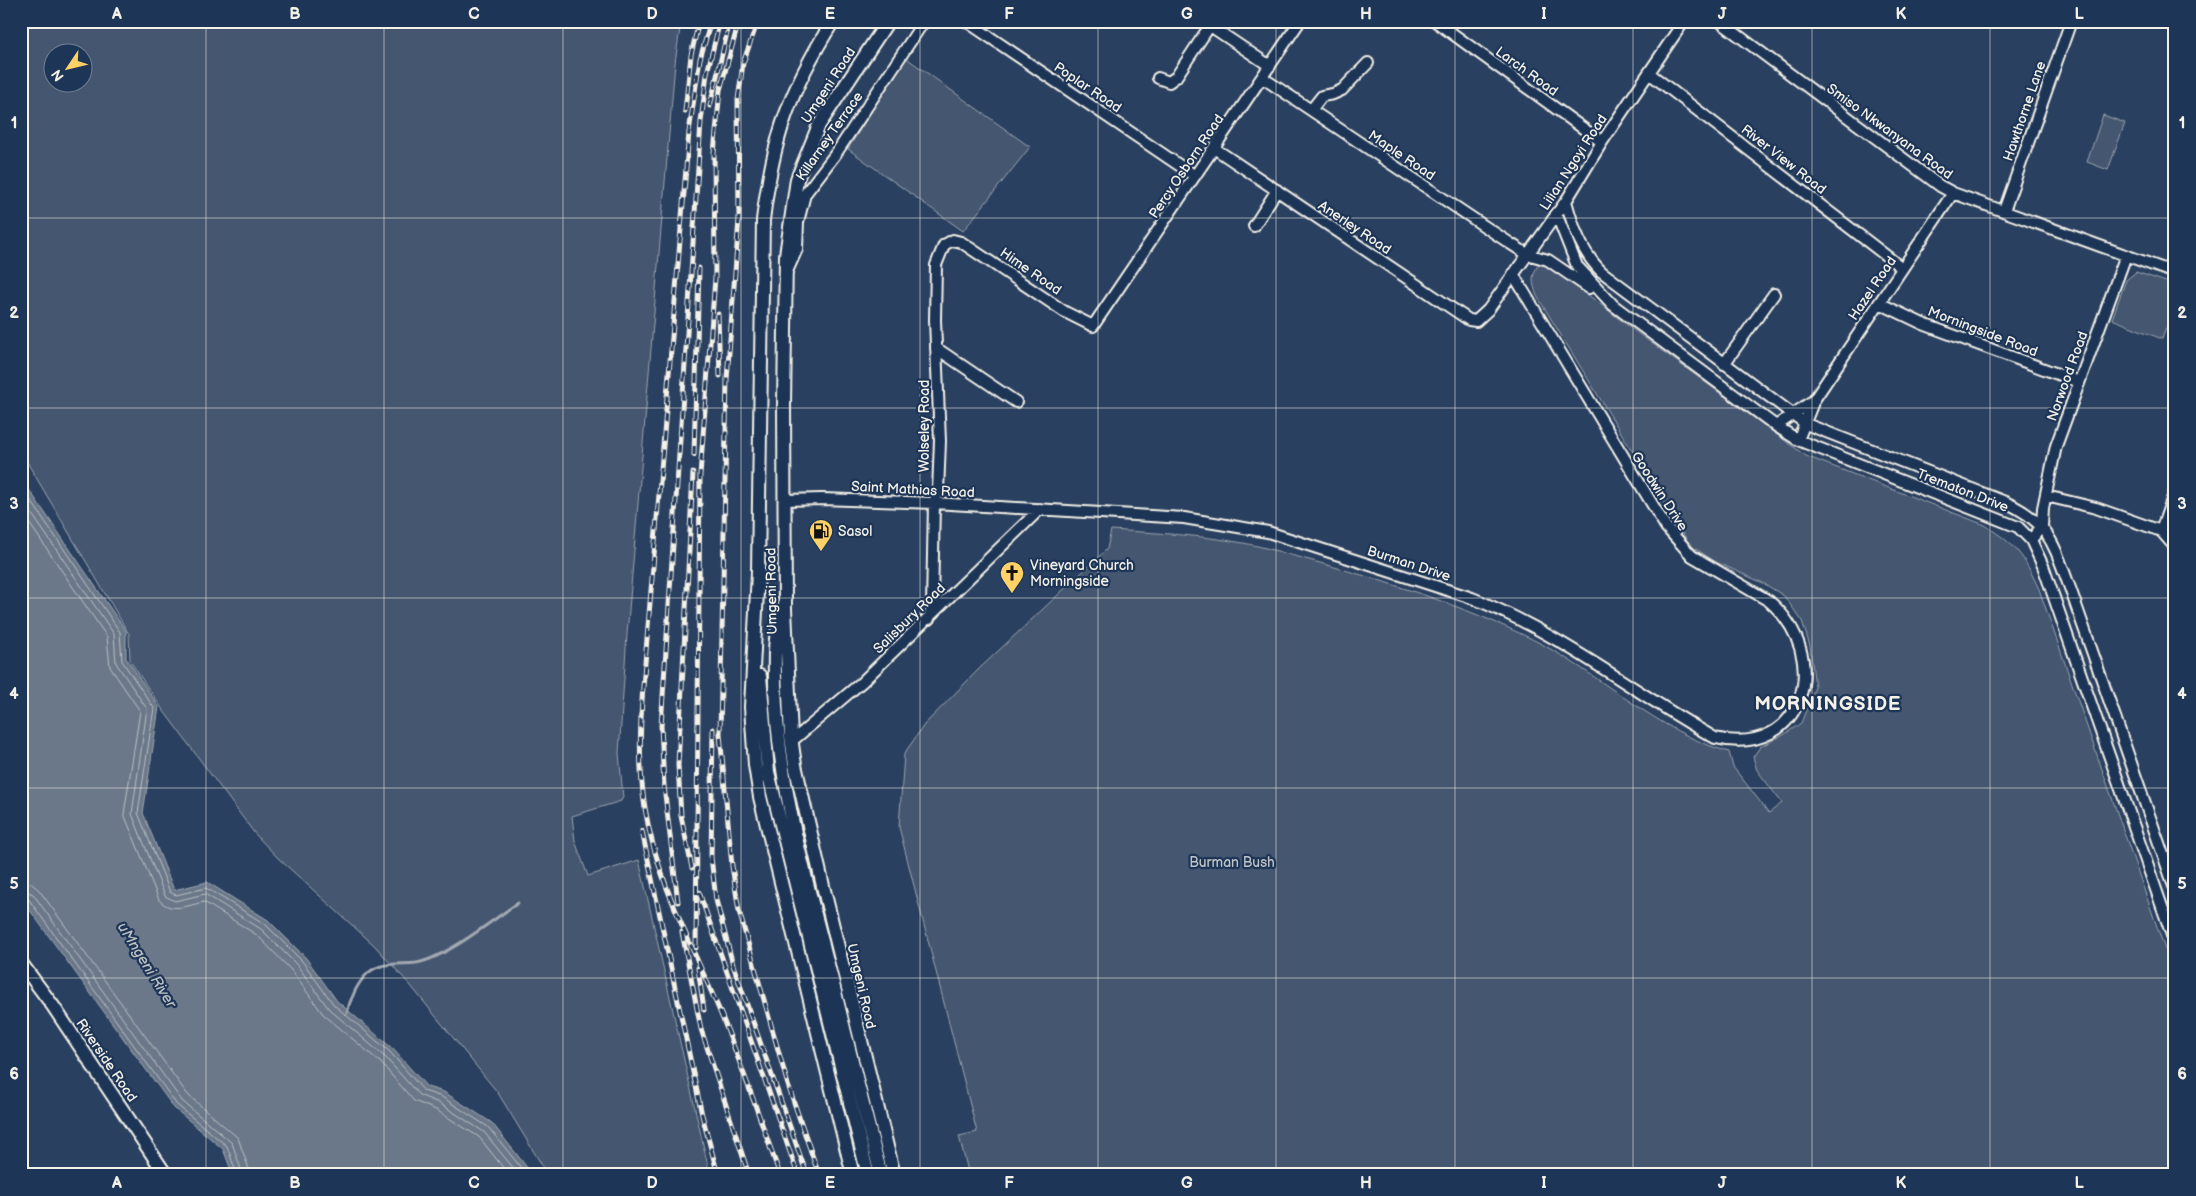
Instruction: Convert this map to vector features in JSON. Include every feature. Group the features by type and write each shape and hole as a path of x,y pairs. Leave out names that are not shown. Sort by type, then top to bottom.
{"main road":[{"name":"Umgeni Road","path":"833,21 806,65 790,99 775,147 766,191 762,264 757,629 751,707 755,765 760,797 853,1175"},
{"name":"Umgeni Road","path":"888,21 819,125 797,180 791,212 785,277 785,609 792,741 821,877 894,1175"},
{"path":"785,609 778,626 775,641 776,709 781,759 796,838 881,1175"},
{"path":"757,629 768,772 868,1175"},
{"name":"Riverside Road","path":"21,964 54,1006 166,1175"}],"street":[{"name":"Killarney Terrace","path":"785,277 797,249 800,213 805,194 838,152 924,21"},
{"name":"Poplar Road","path":"966,21 1195,176"},
{"name":"Percy Osborn Road","path":"1093,326 1300,21"},
{"name":"Larch Road","path":"1435,21 1602,142"},
{"name":"Lilian Ngoyi Road","path":"1483,317 1566,201 1602,142 1684,21"},
{"name":"Smiso Nkwanyana Road","path":"1719,21 1928,178 1953,193 2175,273"},
{"name":"Hawthorne Lane","path":"2004,211 2071,21"},
{"path":"1158,78 1169,82 1176,77 1209,23 1270,66"},
{"path":"1310,110 1322,96 1342,90 1368,63"},
{"name":"River View Road","path":"1649,73 1902,268"},
{"name":"Maple Road","path":"1263,78 1527,254 1548,260 1613,305"},
{"name":"Anerley Road","path":"1214,148 1469,320 1476,321 1483,317"},
{"path":"1254,226 1277,190"},
{"name":"Hazel Road","path":"1798,440 1814,400 1953,193"},
{"name":"Trematon Drive","path":"1566,201 1579,241 1594,265 1691,340 1806,424 2005,502 2029,514 2042,526 2058,556 2175,889"},
{"name":"Trematon Drive","path":"1556,214 1576,266 1613,305 1776,426 1798,440 2018,527 2031,540 2043,566 2175,944"},
{"name":"Hime Road","path":"953,240 976,250 1065,312 1093,326"},
{"name":"Wolseley Road","path":"929,619 932,606 934,503 938,492 940,441 936,348 936,265 944,245 953,240"},
{"name":"Norwood Road","path":"2042,526 2043,508 2052,461 2126,255"},
{"name":"Goodwin Drive","path":"1513,274 1601,423 1666,527 1692,556 1769,601 1780,610 1796,634 1804,663 1804,679 1799,700 1778,729 1754,739 1737,742"},
{"path":"1604,296 1600,287 1602,283 1615,282"},
{"path":"1724,364 1774,294"},
{"name":"Morningside Road","path":"1878,303 1923,324 2080,382"},
{"path":"1681,355 1691,340"},
{"path":"936,348 1016,402"},
{"name":"Hazel Road","path":"1776,426 1814,400"},
{"path":"1912,485 1917,468"},
{"path":"2161,532 2175,491"},
{"path":"2046,496 2096,508 2161,532 2175,547"},
{"name":"Saint Mathias Road","path":"786,500 822,499 1040,509"},
{"path":"2018,527 2029,514 2043,508"},
{"name":"Burman Drive","path":"1040,509 1184,518 1251,528 1472,598 1549,634 1715,738 1737,742"},
{"name":"Salisbury Road","path":"792,741 862,682 929,619 1040,509"},
{"path":"2031,540 2042,526"},
{"path":"2065,628 2081,623"},
{"path":"2100,731 2117,726"},
{"path":"2126,805 2144,800"},
{"path":"2159,899 2175,894"}],"green space":[{"path":"21,21 681,21 675,63 627,634 619,753 623,797 621,801 572,816 575,841 588,876 639,860 710,1175 548,1175 498,1093 411,986 374,945 278,858 255,834 163,710 130,661 129,634 21,452"},
{"path":"905,57 1030,147 963,231 848,149"},
{"path":"2103,115 2125,123 2108,170 2087,162"},
{"name":"Burman Bush","path":"1548,264 1631,328 1806,456 1985,525 2013,546 2023,559 2039,589 2175,978 2175,1175 969,1175 959,1136 977,1132 899,827 904,754 924,725 980,668 1107,549 1111,530 1194,536 1260,547 1395,585 1478,615 1555,651 1677,731 1729,752 1733,767 1769,813 1782,803 1757,770 1753,757 1760,747 1801,723 1815,687 1810,646 1802,621 1784,596 1763,583 1716,562 1690,545 1537,296 1533,283 1534,273 1538,265"},
{"path":"2136,272 2175,285 2175,304 2162,339 2112,319 2126,280"}],"water":[{"name":"uMngeni River","path":"21,478 126,631 126,658 159,707 143,813 174,890 207,882 268,920 306,958 337,1001 393,1049 427,1087 444,1092 492,1123 533,1175 233,1175 223,1149 174,1108 21,898"}],"waterway":[{"path":"347,1013 358,986 373,969 391,964 416,963 428,960 468,938 518,903"}],"railway":[{"path":"685,111 691,55 699,21"},
{"path":"711,21 700,59 689,132 643,692 640,742 641,775 645,808 657,860 675,910 726,1028 780,1175"},
{"path":"678,902 664,786 661,726 701,122 707,73 720,21"},
{"path":"696,948 700,475 715,278 714,153 720,90 739,21"},
{"path":"758,21 743,63 738,100 739,219 727,379 720,734 732,866 739,911 788,1085 819,1175"},
{"path":"710,106 727,33"},
{"path":"694,455 699,268"},
{"path":"718,314 720,376"},
{"path":"692,868 681,816 678,765 693,473"},
{"path":"713,729 711,857 716,900 733,965 807,1175"},
{"path":"642,831 702,1115 718,1175"},
{"path":"699,892 798,1175"},
{"path":"682,932 701,1029 749,1175"},
{"path":"698,968 704,1010"}],"place":[{"name":"Sasol","path":"821,552"},
{"name":"Vineyard Church Morningside","path":"1012,594"}],"district":[{"name":"MORNINGSIDE","path":"1828,703"}]}
